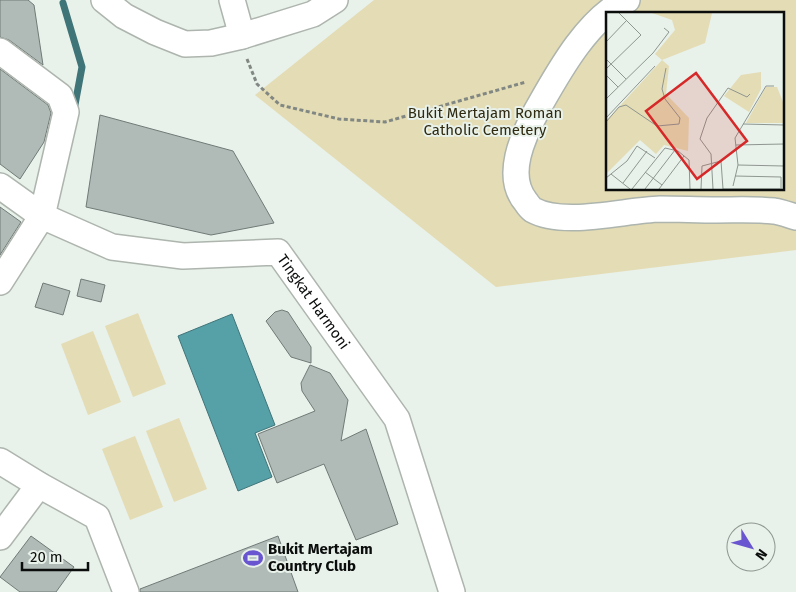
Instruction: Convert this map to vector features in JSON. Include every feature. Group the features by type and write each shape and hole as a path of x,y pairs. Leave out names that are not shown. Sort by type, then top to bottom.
{"street":[{"path":"104,0 124,16 154,32 185,44 211,43 242,36 314,14 335,0"},
{"path":"232,0 242,36"},
{"path":"609,12 627,0"},
{"path":"606,14 586,35 558,73 524,135 519,151 516,179 520,195 532,209 550,217 570,218 660,209 774,211 796,217"},
{"path":"0,51 60,96 66,112 42,216 0,282"},
{"name":"Tingkat Harmoni","path":"0,186 42,216 112,247 183,256 278,252 397,419 452,592"},
{"path":"0,461 97,517 126,592"},
{"path":"0,537 39,485"}],"path":[{"path":"242,36 248,64 257,84 280,105 339,119 386,122 558,73"}],"green space":[{"name":"Bukit Mertajam Roman Catholic Cemetery","path":"374,0 796,0 796,250 496,287 255,95"},
{"path":"138,313 166,384 133,397 105,326"},
{"path":"93,331 121,402 88,415 61,344"},
{"path":"179,418 207,489 174,502 146,431"},
{"path":"135,436 163,507 130,520 102,449"}],"water":[{"path":"232,314 275,425 255,433 272,477 238,491 178,336"}],"building":[{"path":"0,0 28,0 34,5 43,65 9,40 0,37"},
{"path":"0,69 48,105 51,113 44,142 20,179 0,164"},
{"path":"100,115 233,151 274,223 211,235 86,207"},
{"path":"0,207 21,222 0,255"},
{"path":"81,279 105,285 101,302 77,296"},
{"path":"43,283 70,291 63,315 35,307"},
{"path":"282,310 288,312 311,347 311,363 291,357 266,321 275,312"},
{"path":"310,365 330,373 348,400 341,441 366,429 398,524 356,540 324,464 277,483 258,434 315,411 302,391 301,383"},
{"path":"31,536 74,567 56,592 20,592 0,577"},
{"name":"Bukit Mertajam Country Club","path":"278,536 298,592 140,592 140,589"}],"waterway":[{"path":"63,3 82,67 74,110"}],"place":[{"name":"Bukit Mertajam Country Club","path":"253,558"}]}
